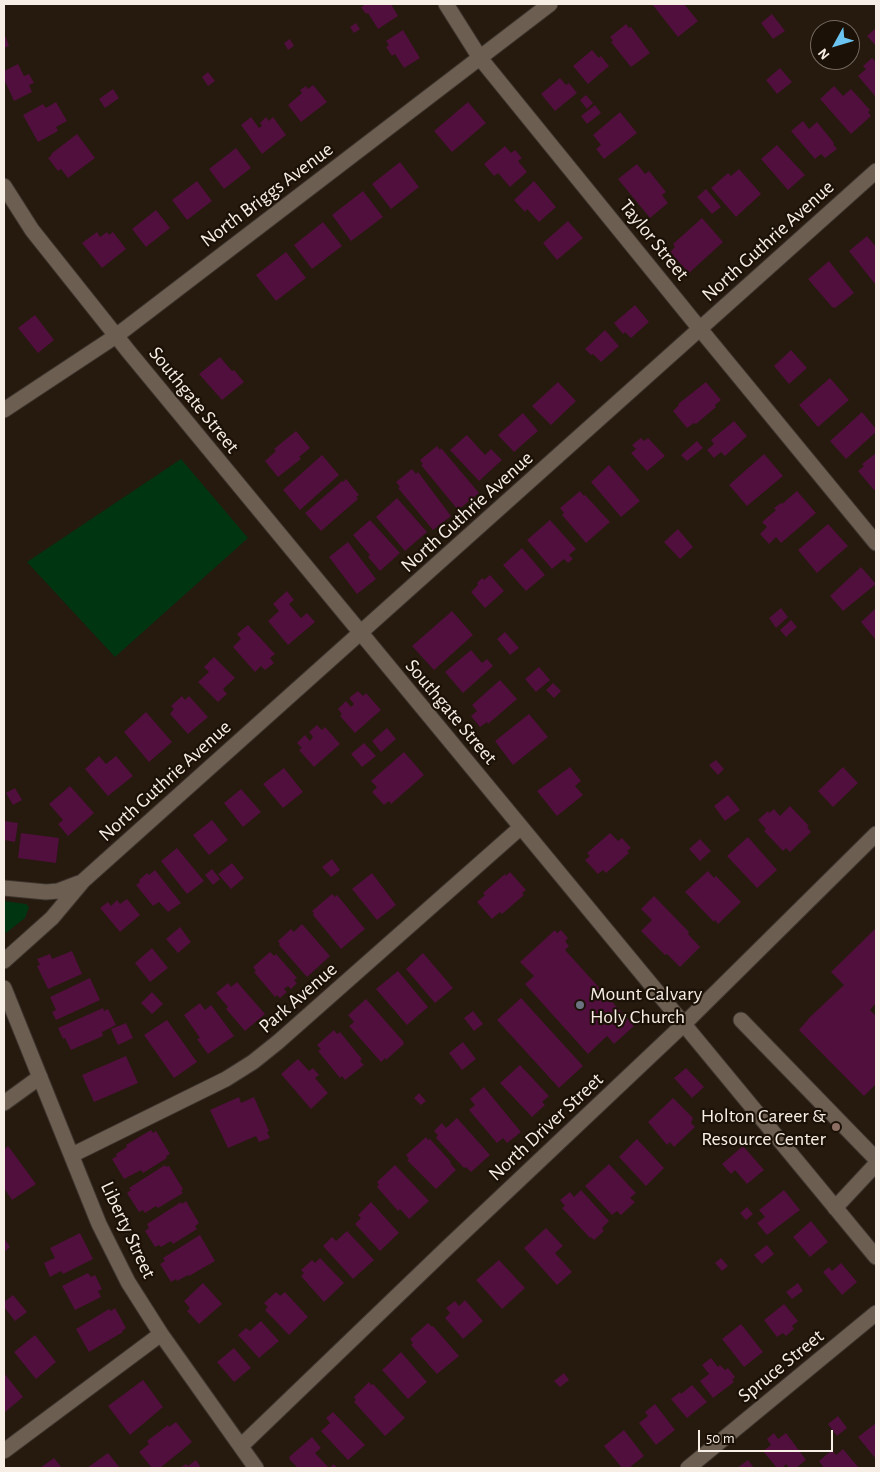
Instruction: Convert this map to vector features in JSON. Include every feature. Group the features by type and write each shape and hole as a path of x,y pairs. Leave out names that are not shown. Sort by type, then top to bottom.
{"street":[{"name":"Taylor Street","path":"446,4 480,58 876,543"},
{"name":"North Briggs Avenue","path":"4,410 116,336 550,4"},
{"name":"North Guthrie Avenue","path":"4,961 52,918 83,881 876,171"},
{"name":"Southgate Street","path":"4,186 32,230 116,336 520,828 876,1257"},
{"name":"Park Avenue","path":"72,1155 226,1079 253,1062 520,828"},
{"name":"North Driver Street","path":"241,1446 683,1024 876,834"},
{"name":"North Guthrie Avenue","path":"4,888 46,892 70,888 83,881"},
{"name":"Liberty Street","path":"4,988 103,1232 128,1282 160,1334 256,1468"},
{"path":"741,1020 876,1159"},
{"path":"4,1103 40,1077"},
{"path":"835,1208 876,1164"},
{"name":"Spruce Street","path":"688,1468 876,1313"},
{"path":"4,1451 160,1334"}],"green space":[{"path":"181,459 248,538 115,657 27,562"},
{"path":"4,901 26,904 29,907 25,918 6,933 4,931"}],"building":[{"path":"362,4 391,4 398,16 378,29 368,13 366,14 361,7 364,6"},
{"path":"652,4 684,4 698,21 678,37"},
{"path":"772,14 785,31 773,39 761,23"},
{"path":"356,23 360,29 354,33 350,27"},
{"path":"626,24 629,28 631,27 650,53 631,67 611,42 613,41 610,37"},
{"path":"876,28 876,46 867,36"},
{"path":"403,30 420,58 404,68 395,54 392,56 386,47 389,45 386,41"},
{"path":"4,33 9,46 4,48"},
{"path":"290,39 294,46 288,50 284,43"},
{"path":"592,50 599,58 601,56 609,66 588,84 573,66"},
{"path":"872,58 876,60 875,96 858,76 866,69 863,66"},
{"path":"18,64 24,76 29,74 34,83 29,85 32,92 14,101 4,79 4,71"},
{"path":"780,68 792,82 777,94 766,80"},
{"path":"208,72 215,81 208,86 202,77"},
{"path":"560,78 566,85 569,83 577,93 555,111 541,94"},
{"path":"313,85 327,102 301,122 288,105 302,93 300,90 306,86 308,89"},
{"path":"834,86 843,96 851,89 870,110 868,112 871,116 851,134 820,99"},
{"path":"113,89 119,98 105,108 99,99"},
{"path":"586,95 593,103 587,109 580,100"},
{"path":"56,102 67,121 56,127 58,131 38,142 23,115 43,104 46,108"},
{"path":"468,102 486,123 452,152 434,131"},
{"path":"595,105 601,113 587,124 581,116"},
{"path":"620,112 637,133 604,159 596,149 601,145 593,135"},
{"path":"251,117 259,128 262,126 260,123 266,117 269,121 273,117 286,135 262,154 241,125"},
{"path":"803,121 809,129 817,122 837,149 825,158 821,154 815,159 791,131"},
{"path":"77,134 95,158 68,178 61,169 58,171 48,158"},
{"path":"777,145 805,175 788,190 761,159"},
{"path":"505,146 511,153 515,150 522,158 518,161 527,172 510,187 498,173 494,176 484,164"},
{"path":"236,148 251,168 224,189 209,169"},
{"path":"400,162 419,187 391,209 372,184"},
{"path":"637,164 645,174 649,171 666,192 662,195 668,203 650,218 618,179"},
{"path":"739,169 761,194 736,217 711,188 728,173 731,176"},
{"path":"197,181 212,201 187,220 172,200"},
{"path":"534,181 556,207 539,222 527,209 525,212 514,200"},
{"path":"706,189 721,207 712,214 697,197"},
{"path":"363,191 383,217 351,241 332,215"},
{"path":"156,210 170,228 146,247 132,229"},
{"path":"702,218 723,242 689,273 670,252 675,247 673,244"},
{"path":"568,221 583,238 557,260 543,243"},
{"path":"323,222 342,246 312,269 294,245"},
{"path":"97,232 100,237 107,232 109,235 113,232 126,249 102,268 82,243"},
{"path":"867,236 876,247 875,284 849,251"},
{"path":"286,252 306,278 276,301 256,275"},
{"path":"829,261 854,293 835,308 832,307 808,279"},
{"path":"635,305 649,322 631,338 625,332 623,334 614,323"},
{"path":"35,315 54,340 38,353 18,328"},
{"path":"605,330 619,346 601,362 585,349"},
{"path":"791,350 807,368 789,384 774,366"},
{"path":"220,357 244,382 222,400 199,374"},
{"path":"830,378 849,400 818,427 799,405"},
{"path":"558,382 576,401 551,425 532,406"},
{"path":"706,382 721,400 715,405 716,407 696,424 694,423 687,428 673,411 678,404"},
{"path":"862,412 876,429 876,432 846,459 830,441"},
{"path":"523,413 538,431 514,452 498,435"},
{"path":"734,421 747,436 725,456 721,452 714,458 707,450 714,444 711,440"},
{"path":"296,431 310,448 299,457 301,459 278,477 265,461 276,451 274,449"},
{"path":"467,435 485,455 491,449 502,460 479,481 450,450"},
{"path":"641,438 644,441 648,438 665,456 647,471 631,453 636,449 632,445"},
{"path":"697,441 703,448 687,461 681,455"},
{"path":"437,446 440,450 441,448 479,493 458,510 421,465 423,464 420,460"},
{"path":"876,453 876,489 874,490 858,471 864,466 862,464"},
{"path":"764,454 783,476 747,506 729,485"},
{"path":"322,455 339,475 300,510 283,490"},
{"path":"609,465 640,501 621,517 591,482"},
{"path":"412,469 416,474 418,472 451,516 433,530 398,488 400,487 396,482"},
{"path":"346,479 359,495 356,497 358,499 321,531 305,513"},
{"path":"580,491 610,522 586,543 562,515 564,513 560,508"},
{"path":"797,491 816,513 781,543 776,537 769,544 760,534 767,527 762,522 776,510 774,508 782,504"},
{"path":"397,498 427,532 405,551 376,517"},
{"path":"370,520 400,553 380,571 368,557 370,555 353,535"},
{"path":"550,520 576,549 569,555 573,559 568,563 564,559 552,569 527,540"},
{"path":"828,524 848,546 817,573 798,550"},
{"path":"678,529 693,547 680,559 664,542"},
{"path":"348,542 376,579 357,594 329,557"},
{"path":"522,548 545,575 526,591 503,565"},
{"path":"861,567 876,584 843,611 830,596"},
{"path":"490,575 504,591 485,608 471,592 482,578 484,580"},
{"path":"287,591 294,600 289,604 301,618 307,613 315,622 288,645 268,621 279,611 273,604"},
{"path":"781,608 788,617 776,628 769,618"},
{"path":"876,608 876,640 861,622"},
{"path":"452,611 473,635 434,670 412,646"},
{"path":"791,620 797,627 786,637 780,630"},
{"path":"248,625 275,654 270,658 274,663 265,670 261,666 255,672 233,647 241,639 237,634"},
{"path":"505,632 519,648 510,655 497,639"},
{"path":"471,650 482,663 487,659 493,666 463,693 445,672"},
{"path":"214,657 235,678 223,689 227,694 218,702 198,682 209,672 204,667"},
{"path":"539,667 550,680 536,692 525,679"},
{"path":"500,680 517,699 488,724 487,722 480,727 471,716 477,711 472,705"},
{"path":"553,683 561,691 554,698 546,690"},
{"path":"358,691 363,696 366,693 381,710 355,733 340,716 342,714 338,709 346,701 351,707 354,704 349,698"},
{"path":"182,696 185,700 189,696 208,717 188,734 170,714 174,709 171,706"},
{"path":"146,712 172,742 149,762 124,732"},
{"path":"529,714 548,737 513,765 495,741"},
{"path":"317,725 322,730 325,727 340,744 314,767 299,750 302,748 297,743 305,735 310,741 313,737 309,732"},
{"path":"387,728 396,739 381,752 372,741"},
{"path":"364,743 376,756 362,767 351,754"},
{"path":"404,752 424,775 391,804 389,801 384,805 372,792 377,787 371,781"},
{"path":"99,756 106,764 116,756 133,776 108,796 85,769"},
{"path":"716,760 724,769 718,775 709,765"},
{"path":"570,767 581,781 575,786 583,795 557,816 537,791"},
{"path":"843,767 858,783 833,807 818,791"},
{"path":"284,768 303,792 283,808 263,784"},
{"path":"70,786 94,813 68,836 58,824 63,820 49,804"},
{"path":"15,788 22,800 13,805 6,793"},
{"path":"241,789 261,812 243,827 224,803"},
{"path":"728,795 740,810 725,821 714,806"},
{"path":"790,806 809,826 807,827 811,832 790,852 786,848 783,851 764,831 766,829 758,820 768,811 769,813 774,809 780,816"},
{"path":"212,820 228,840 209,855 193,835"},
{"path":"4,821 18,823 15,842 4,840"},
{"path":"21,833 59,838 56,863 18,858"},
{"path":"610,833 618,841 622,838 631,848 627,851 629,853 606,873 603,870 598,874 585,860 590,856 587,853"},
{"path":"748,837 777,870 757,888 727,856"},
{"path":"700,839 711,851 700,861 689,849"},
{"path":"177,848 204,881 187,894 161,861"},
{"path":"332,859 340,870 331,877 322,867"},
{"path":"232,863 244,878 231,889 218,874"},
{"path":"212,869 220,879 213,885 205,875"},
{"path":"155,870 181,903 168,912 159,902 153,906 136,885 147,873 149,875"},
{"path":"708,871 714,878 716,876 741,902 718,924 685,892"},
{"path":"510,872 526,890 522,893 524,895 502,914 500,912 492,919 477,902 485,895 483,893"},
{"path":"372,873 396,905 377,920 352,889"},
{"path":"332,894 335,897 337,895 365,929 341,949 313,915 312,911"},
{"path":"654,896 689,932 688,934 700,947 680,967 641,931 652,920 641,909"},
{"path":"127,899 140,915 120,932 100,908 108,902 111,906 117,900 120,904"},
{"path":"302,924 330,956 307,977 279,945 278,941 291,929 294,932"},
{"path":"180,927 191,942 178,953 166,939"},
{"path":"876,928 876,1003 870,1010 876,1016 876,1084 864,1096 799,1030 844,985 831,972"},
{"name":"Mount Calvary Holy Church","path":"555,930 557,933 561,930 568,938 565,941 569,946 565,950 634,1026 614,1044 607,1036 588,1054 525,984 534,976 520,962"},
{"path":"152,948 168,968 150,982 135,963"},
{"path":"72,951 82,974 48,989 37,966 40,965 37,959 50,954 52,959"},
{"path":"270,952 274,956 276,954 297,978 294,980 297,983 291,989 288,986 284,989 287,992 280,998 277,995 275,997 254,972 256,971 253,967"},
{"path":"423,953 453,988 435,1003 406,969"},
{"path":"398,971 428,1007 407,1025 376,989"},
{"path":"90,978 100,1000 56,1020 52,1012 56,1010 50,997"},
{"path":"237,982 265,1014 245,1031 226,1009 228,1007 216,993 228,983 231,987"},
{"path":"152,992 163,1004 152,1014 141,1003"},
{"path":"521,998 583,1066 559,1088 497,1020"},
{"path":"366,999 404,1044 386,1060 385,1058 381,1062 349,1026 354,1022 348,1015"},
{"path":"200,1003 205,1010 211,1005 234,1036 208,1054 197,1039 200,1038 184,1015"},
{"path":"103,1008 104,1011 108,1009 116,1025 102,1032 103,1036 71,1050 58,1028"},
{"path":"473,1011 483,1024 474,1031 464,1018"},
{"path":"167,1020 197,1062 174,1078 144,1035"},
{"path":"126,1023 133,1038 118,1045 111,1029"},
{"path":"334,1030 337,1034 340,1032 362,1059 360,1061 364,1065 345,1080 342,1076 340,1078 318,1051 321,1049 317,1045"},
{"path":"463,1042 476,1059 462,1070 449,1053"},
{"path":"126,1056 138,1083 94,1102 82,1075"},
{"path":"298,1059 309,1071 313,1068 319,1075 315,1078 328,1093 311,1109 281,1074"},
{"path":"520,1065 549,1096 542,1102 545,1105 532,1117 500,1083"},
{"path":"686,1068 704,1087 692,1098 674,1078"},
{"path":"484,1087 521,1132 507,1143 503,1138 497,1143 469,1110 475,1105 470,1099"},
{"path":"419,1093 426,1101 421,1105 414,1098"},
{"path":"239,1097 241,1103 254,1097 269,1131 267,1132 270,1138 259,1142 256,1136 228,1148 210,1110"},
{"path":"673,1098 693,1118 691,1123 695,1127 674,1147 670,1142 667,1145 648,1122"},
{"path":"457,1118 490,1155 471,1172 466,1167 464,1168 436,1138 438,1135 434,1131 442,1123 446,1128"},
{"path":"151,1130 153,1133 156,1131 170,1154 166,1156 167,1158 143,1173 141,1170 124,1179 112,1159 127,1147 126,1145"},
{"path":"426,1137 451,1162 456,1170 436,1189 407,1160 409,1159 406,1155"},
{"path":"637,1139 664,1168 646,1186 619,1157"},
{"path":"8,1146 36,1184 12,1200 4,1188 4,1150"},
{"path":"743,1146 764,1170 747,1184 735,1170 731,1174 722,1164"},
{"path":"609,1164 636,1193 630,1198 635,1202 621,1215 617,1211 612,1215 585,1186"},
{"path":"165,1165 166,1167 169,1166 183,1189 181,1191 183,1193 158,1208 156,1206 145,1213 143,1210 139,1212 127,1193 131,1190 129,1188"},
{"path":"395,1165 429,1201 409,1219 400,1209 398,1211 377,1187 379,1185 377,1182"},
{"path":"581,1190 609,1221 602,1228 604,1231 594,1240 562,1208 565,1206 560,1200 570,1192 574,1197"},
{"path":"784,1190 800,1210 767,1235 757,1223 765,1217 759,1210"},
{"path":"186,1201 199,1223 195,1226 197,1229 173,1244 171,1241 161,1247 159,1245 155,1247 145,1231 149,1228 147,1224 181,1202 182,1204"},
{"path":"371,1202 399,1233 380,1251 355,1224 361,1218 358,1215"},
{"path":"747,1207 753,1214 746,1220 740,1213"},
{"path":"811,1221 828,1242 810,1257 793,1237"},
{"path":"546,1228 563,1246 555,1253 572,1272 557,1285 524,1248"},
{"path":"347,1231 374,1260 353,1279 323,1246 332,1237 336,1241"},
{"path":"80,1233 93,1259 63,1274 61,1271 50,1277 44,1263 55,1258 50,1248"},
{"path":"200,1235 215,1261 189,1276 171,1282 160,1264 165,1261 163,1258"},
{"path":"4,1238 10,1247 4,1252"},
{"path":"767,1245 774,1254 762,1264 754,1255"},
{"path":"320,1258 344,1283 324,1302 301,1276 304,1273 301,1270 312,1260 315,1263"},
{"path":"721,1258 728,1266 722,1271 715,1263"},
{"path":"499,1260 525,1288 502,1309 476,1280"},
{"path":"841,1263 857,1282 842,1295 823,1272 829,1267 832,1271"},
{"path":"88,1273 91,1277 95,1275 102,1289 98,1291 101,1297 75,1310 62,1286"},
{"path":"203,1283 222,1304 199,1324 187,1311 190,1308 184,1301"},
{"path":"798,1283 803,1291 792,1299 786,1292"},
{"path":"276,1292 280,1296 285,1292 308,1317 289,1335 265,1310 268,1307 264,1303"},
{"path":"13,1295 27,1312 15,1321 4,1307 4,1302"},
{"path":"465,1300 483,1321 463,1339 445,1318 450,1313 446,1308 455,1301 459,1306"},
{"path":"784,1304 798,1321 792,1326 794,1329 786,1336 783,1333 777,1337 764,1320"},
{"path":"115,1308 126,1328 123,1332 89,1352 76,1329 109,1309 111,1311"},
{"path":"261,1321 279,1341 259,1358 238,1335 246,1328 250,1331"},
{"path":"428,1323 433,1326 459,1356 437,1374 411,1345 413,1343 410,1339"},
{"path":"741,1324 763,1352 744,1367 722,1339"},
{"path":"35,1335 56,1362 36,1379 14,1352"},
{"path":"234,1348 251,1368 234,1382 217,1362"},
{"path":"401,1352 427,1382 408,1399 382,1370"},
{"path":"711,1358 718,1367 720,1365 725,1370 728,1368 735,1377 732,1380 734,1382 713,1398 700,1381 709,1374 702,1365"},
{"path":"4,1373 23,1397 4,1413"},
{"path":"564,1373 569,1380 560,1387 554,1381"},
{"path":"143,1380 163,1407 130,1435 108,1406"},
{"path":"369,1382 405,1418 385,1436 354,1402 356,1400 354,1397"},
{"path":"692,1385 707,1402 687,1418 671,1399"},
{"path":"655,1404 675,1430 656,1445 639,1423 648,1416 645,1412"},
{"path":"333,1412 365,1445 348,1460 321,1431 330,1423 326,1418"},
{"path":"838,1416 847,1428 837,1436 828,1424"},
{"path":"176,1422 192,1442 160,1468 152,1468 139,1452 149,1444 147,1441 168,1425 169,1427"},
{"path":"876,1423 876,1459 858,1437"},
{"path":"624,1430 644,1456 629,1468 622,1468 604,1446"},
{"path":"774,1433 778,1439 786,1433 806,1460 796,1468 789,1468 786,1464 782,1468 777,1468 763,1451 771,1445 767,1439"},
{"path":"312,1437 321,1448 315,1453 329,1468 298,1468 290,1460 289,1457"},
{"path":"843,1449 859,1468 824,1468 819,1461 832,1450 836,1455"},
{"path":"108,1453 120,1468 87,1468"},
{"path":"54,1458 62,1468 40,1468"},
{"path":"196,1460 201,1468 180,1468 186,1464 188,1466"},
{"path":"748,1460 754,1468 737,1468"},
{"path":"334,1464 337,1468 329,1468"}],"place":[{"name":"Mount Calvary Holy Church","path":"580,1005"},
{"name":"Holton Career & Resource Center","path":"836,1127"}]}
